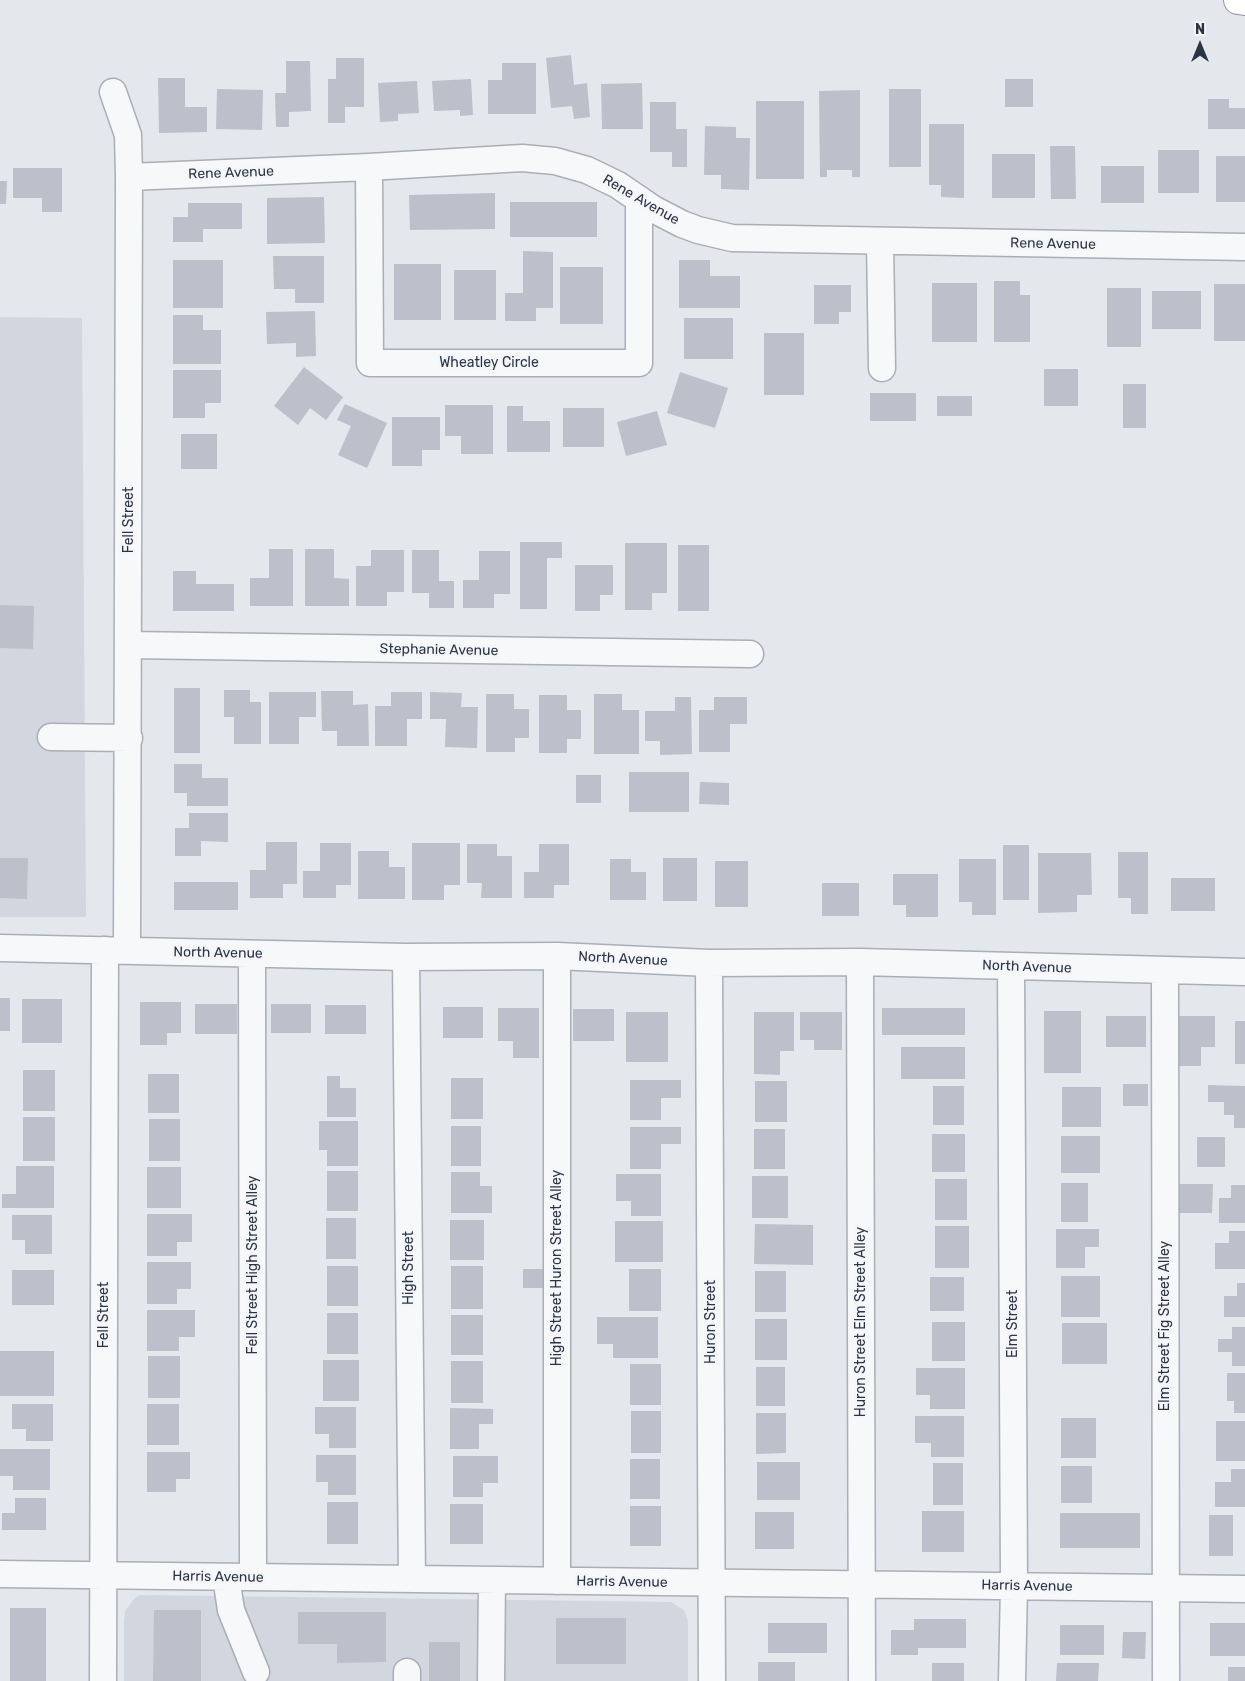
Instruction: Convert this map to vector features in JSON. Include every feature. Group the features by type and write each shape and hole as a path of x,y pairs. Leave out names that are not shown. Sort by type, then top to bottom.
{"highway":[{"path":"1238,0 1245,2"}],"street":[{"name":"Fell Street","path":"103,1681 116,950 129,738 128,135 113,92"},
{"name":"Rene Avenue","path":"129,177 369,167 522,158 555,161 587,170 618,184 653,209 682,224 732,238 1245,247"},
{"name":"Wheatley Circle","path":"369,167 370,363 639,363 639,199"},
{"path":"880,241 882,368"},
{"name":"Stephanie Avenue","path":"129,645 750,654"},
{"path":"51,737 129,738"},
{"name":"North Avenue","path":"0,948 406,957 557,956 709,963 860,962 1245,972"},
{"name":"Fell Street High Street Alley","path":"252,954 253,1577"},
{"name":"High Street Huron Street Alley","path":"557,956 557,1581"},
{"name":"High Street","path":"406,957 412,1579"},
{"name":"Huron Street Elm Street Alley","path":"860,962 862,1681"},
{"name":"Huron Street","path":"709,963 712,1681"},
{"name":"Elm Street","path":"1011,966 1014,1586 1012,1681"},
{"name":"Elm Street Fig Street Alley","path":"1165,971 1166,1681"},
{"name":"Harris Avenue","path":"0,1574 1245,1589"},
{"path":"226,1577 231,1610 256,1672"},
{"path":"491,1681 492,1580"}],"shaded area":[{"path":"0,317 82,318 86,917 0,917"},
{"path":"139,1595 671,1602 684,1610 688,1621 688,1681 124,1681 125,1611"}],"building":[{"path":"571,55 574,85 587,83 590,117 574,119 572,106 551,108 546,58"},
{"path":"336,58 364,58 364,107 345,107 345,123 328,123 328,79 336,79"},
{"path":"286,61 310,61 311,111 289,112 289,127 276,127 275,93 286,93"},
{"path":"502,63 536,63 536,114 488,114 488,80 502,80"},
{"path":"158,78 185,78 185,107 207,107 207,132 159,133"},
{"path":"471,79 473,115 460,116 460,110 434,111 432,81"},
{"path":"1005,79 1033,79 1033,107 1005,107"},
{"path":"417,81 419,113 398,114 398,121 380,122 378,83"},
{"path":"642,83 643,129 602,129 601,84"},
{"path":"217,89 263,90 262,130 216,129"},
{"path":"889,89 921,89 921,167 889,167"},
{"path":"860,90 860,177 852,177 852,170 827,170 827,177 820,177 819,91"},
{"path":"1208,99 1229,99 1229,108 1245,108 1245,129 1208,129"},
{"path":"756,101 804,101 804,179 756,179"},
{"path":"650,102 676,102 676,129 687,129 687,167 672,167 672,152 650,152"},
{"path":"929,124 964,124 964,198 941,197 941,185 929,185"},
{"path":"705,126 736,127 736,138 750,138 749,190 721,189 721,175 704,175"},
{"path":"1050,146 1075,146 1076,199 1051,199"},
{"path":"1158,150 1199,150 1199,193 1158,193"},
{"path":"992,154 1035,154 1035,198 992,198"},
{"path":"1216,156 1245,156 1245,202 1216,202"},
{"path":"1101,166 1144,166 1144,203 1101,203"},
{"path":"13,168 62,168 62,212 42,212 42,198 13,198"},
{"path":"0,181 7,181 6,204 0,204"},
{"path":"495,193 495,229 410,230 409,195"},
{"path":"324,197 325,243 267,244 267,198"},
{"path":"510,202 597,202 597,237 510,237"},
{"path":"188,203 242,203 242,229 203,229 203,242 173,242 173,217 188,217"},
{"path":"523,251 553,252 553,308 536,308 536,321 505,321 505,293 523,293"},
{"path":"273,256 324,256 324,303 295,303 295,289 274,289"},
{"path":"173,260 223,260 223,308 173,308"},
{"path":"679,260 710,260 710,276 740,276 740,308 679,308"},
{"path":"394,264 441,264 441,320 394,320"},
{"path":"560,267 603,267 603,324 560,324"},
{"path":"454,270 496,270 496,320 454,320"},
{"path":"994,281 1020,281 1020,295 1030,295 1030,342 994,342"},
{"path":"932,283 977,283 977,342 932,342"},
{"path":"1214,284 1245,284 1245,341 1214,341"},
{"path":"814,285 851,285 851,312 839,312 839,324 814,324"},
{"path":"1107,288 1141,288 1141,347 1107,347"},
{"path":"1152,291 1201,291 1201,329 1152,329"},
{"path":"315,311 316,356 296,357 296,343 267,344 266,312"},
{"path":"173,315 203,315 203,330 221,330 221,364 173,364"},
{"path":"684,318 733,318 733,359 684,359"},
{"path":"764,333 804,333 804,395 764,395"},
{"path":"304,367 343,397 326,420 310,408 298,425 274,406"},
{"path":"1044,369 1078,369 1078,406 1044,406"},
{"path":"173,370 221,370 221,403 205,403 205,418 173,418"},
{"path":"680,372 728,388 715,428 667,413"},
{"path":"1123,384 1146,384 1146,428 1123,428"},
{"path":"870,393 916,393 916,421 870,421"},
{"path":"937,396 972,396 972,416 937,416"},
{"path":"345,404 387,423 367,468 338,455 351,426 337,420"},
{"path":"445,405 493,405 493,454 461,454 461,436 445,436"},
{"path":"507,406 523,406 523,421 550,421 550,452 507,452"},
{"path":"563,408 604,408 604,447 563,447"},
{"path":"657,411 667,445 626,456 617,422"},
{"path":"392,417 440,417 440,450 422,450 422,466 392,466"},
{"path":"181,434 217,434 217,469 181,469"},
{"path":"520,542 562,542 562,558 547,558 547,609 520,609"},
{"path":"625,543 667,543 667,593 652,593 652,610 625,610"},
{"path":"678,545 709,545 709,611 678,611"},
{"path":"269,549 293,549 293,606 250,606 250,578 269,578"},
{"path":"305,549 334,549 334,578 349,579 349,606 305,606"},
{"path":"371,550 404,550 404,592 387,592 387,606 356,606 356,566 371,566"},
{"path":"412,550 439,550 439,581 454,581 454,608 429,608 429,593 412,593"},
{"path":"479,551 510,551 510,594 494,594 494,608 463,608 463,580 479,580"},
{"path":"575,565 613,565 613,595 600,595 600,611 575,611"},
{"path":"173,571 196,571 196,584 234,584 234,611 173,611"},
{"path":"0,605 34,606 33,649 0,648"},
{"path":"174,688 200,688 200,753 174,753"},
{"path":"224,690 250,690 250,702 261,702 261,744 234,744 234,717 224,717"},
{"path":"321,691 353,691 353,705 368,704 369,746 337,746 337,731 322,731"},
{"path":"269,692 316,692 316,717 299,717 299,744 269,744"},
{"path":"391,692 422,692 422,719 407,719 407,746 375,746 375,706 391,706"},
{"path":"430,692 462,693 461,707 478,707 477,748 445,747 446,719 430,719"},
{"path":"486,694 514,694 514,709 529,709 529,738 515,738 515,752 486,752"},
{"path":"594,694 622,694 622,710 639,710 639,754 594,754"},
{"path":"539,695 567,695 567,710 581,710 581,739 567,739 567,753 539,753"},
{"path":"675,697 691,697 692,754 660,755 660,741 645,741 645,711 675,711"},
{"path":"714,697 747,697 747,724 730,724 730,752 699,752 699,710 714,710"},
{"path":"174,764 202,764 202,778 228,778 228,806 187,806 187,793 174,793"},
{"path":"629,772 689,772 689,812 629,812"},
{"path":"576,775 601,775 601,803 576,803"},
{"path":"700,782 729,783 729,805 699,804"},
{"path":"189,813 228,813 228,842 201,841 201,856 175,856 175,828 189,828"},
{"path":"266,842 297,842 297,884 283,884 283,898 250,898 250,870 266,870"},
{"path":"320,843 351,843 351,885 336,885 336,898 303,898 303,871 320,871"},
{"path":"412,843 460,843 460,885 444,885 444,900 412,900"},
{"path":"467,844 497,844 497,856 512,856 512,898 481,898 482,883 467,883"},
{"path":"539,844 569,844 569,885 554,885 554,898 524,898 524,872 539,872"},
{"path":"1003,845 1029,845 1029,900 1003,900"},
{"path":"358,851 389,851 389,867 405,867 405,899 358,899"},
{"path":"1118,852 1148,852 1148,914 1131,914 1131,898 1118,898"},
{"path":"1038,853 1091,853 1092,895 1077,895 1077,912 1038,913"},
{"path":"0,858 28,858 27,899 0,898"},
{"path":"663,858 697,858 697,901 663,901"},
{"path":"610,859 631,859 631,872 646,872 646,900 610,900"},
{"path":"959,859 996,859 996,915 972,915 972,902 959,902"},
{"path":"715,861 748,861 748,907 715,907"},
{"path":"893,874 938,874 938,917 906,917 906,905 893,905"},
{"path":"1171,878 1215,878 1215,911 1171,911"},
{"path":"174,882 238,882 238,910 174,910"},
{"path":"822,883 859,883 859,916 822,916"},
{"path":"0,998 10,998 10,1031 0,1031"},
{"path":"22,999 62,999 62,1043 22,1043"},
{"path":"140,1002 181,1002 181,1033 167,1033 167,1045 140,1045"},
{"path":"195,1004 237,1004 237,1034 195,1034"},
{"path":"271,1004 311,1004 311,1033 271,1033"},
{"path":"325,1005 366,1005 366,1034 325,1034"},
{"path":"443,1007 483,1007 483,1038 443,1038"},
{"path":"498,1008 539,1008 539,1058 513,1058 513,1041 498,1041"},
{"path":"882,1008 965,1008 965,1035 882,1035"},
{"path":"573,1009 614,1009 614,1041 573,1041"},
{"path":"1044,1011 1081,1011 1081,1073 1044,1073"},
{"path":"626,1012 668,1012 668,1062 626,1062"},
{"path":"754,1012 794,1012 794,1051 780,1051 780,1075 754,1074"},
{"path":"800,1012 842,1012 842,1050 814,1050 814,1040 800,1040"},
{"path":"1106,1016 1146,1016 1146,1047 1106,1047"},
{"path":"1172,1016 1215,1016 1215,1047 1201,1047 1201,1066 1172,1066"},
{"path":"1235,1021 1245,1021 1245,1064 1235,1064"},
{"path":"901,1047 965,1047 965,1079 901,1079"},
{"path":"23,1070 55,1070 55,1111 23,1111"},
{"path":"148,1074 179,1074 179,1113 148,1113"},
{"path":"327,1076 340,1076 340,1088 356,1088 356,1117 327,1117"},
{"path":"451,1078 483,1078 483,1119 451,1119"},
{"path":"630,1080 681,1080 681,1098 661,1098 661,1120 630,1120"},
{"path":"755,1081 787,1081 787,1122 755,1122"},
{"path":"1123,1084 1148,1084 1148,1106 1123,1106"},
{"path":"1208,1085 1245,1086 1245,1128 1234,1128 1234,1115 1224,1115 1224,1102 1208,1102"},
{"path":"933,1086 964,1086 964,1125 933,1125"},
{"path":"1062,1087 1101,1087 1101,1127 1062,1127"},
{"path":"23,1117 55,1117 55,1161 23,1161"},
{"path":"149,1119 180,1119 180,1161 149,1161"},
{"path":"319,1121 358,1121 358,1166 327,1166 327,1150 319,1150"},
{"path":"451,1126 481,1126 481,1166 451,1166"},
{"path":"630,1127 681,1127 681,1144 661,1144 661,1169 630,1169"},
{"path":"754,1129 785,1129 785,1169 754,1169"},
{"path":"932,1134 965,1134 965,1172 932,1172"},
{"path":"1061,1136 1100,1136 1100,1173 1061,1173"},
{"path":"1197,1137 1225,1137 1225,1167 1197,1167"},
{"path":"16,1166 54,1166 54,1208 2,1208 2,1194 16,1194"},
{"path":"147,1167 181,1167 181,1208 147,1208"},
{"path":"327,1171 358,1171 358,1211 327,1211"},
{"path":"451,1172 480,1172 480,1186 492,1186 492,1213 451,1213"},
{"path":"616,1174 661,1174 661,1216 631,1216 631,1201 616,1201"},
{"path":"752,1176 788,1176 788,1218 752,1218"},
{"path":"935,1179 967,1179 967,1220 935,1220"},
{"path":"1061,1183 1088,1183 1088,1222 1061,1222"},
{"path":"1174,1184 1213,1184 1212,1213 1174,1213"},
{"path":"1231,1185 1245,1185 1245,1223 1219,1223 1219,1198 1231,1198"},
{"path":"147,1214 192,1214 192,1242 177,1242 177,1256 147,1256"},
{"path":"12,1215 52,1215 52,1254 25,1254 25,1240 12,1240"},
{"path":"326,1218 356,1218 356,1259 326,1259"},
{"path":"450,1220 484,1220 484,1260 450,1260"},
{"path":"615,1221 663,1221 663,1262 615,1262"},
{"path":"755,1224 813,1225 813,1265 754,1264"},
{"path":"935,1226 969,1226 969,1268 935,1268"},
{"path":"1056,1229 1099,1229 1099,1247 1085,1247 1085,1268 1056,1268"},
{"path":"1229,1231 1245,1231 1245,1269 1215,1269 1215,1243 1229,1243"},
{"path":"147,1262 191,1262 191,1289 177,1289 177,1304 147,1304"},
{"path":"327,1266 358,1266 358,1306 327,1306"},
{"path":"451,1266 483,1266 483,1309 451,1309"},
{"path":"523,1269 543,1269 543,1288 523,1288"},
{"path":"629,1269 661,1269 661,1311 629,1311"},
{"path":"12,1270 54,1270 54,1305 12,1305"},
{"path":"755,1271 786,1271 786,1312 755,1312"},
{"path":"1061,1276 1100,1276 1100,1317 1061,1317"},
{"path":"930,1277 964,1277 964,1311 930,1311"},
{"path":"1237,1283 1245,1283 1245,1317 1224,1317 1224,1296 1237,1296"},
{"path":"147,1310 195,1310 195,1337 179,1337 179,1351 147,1351"},
{"path":"327,1313 358,1313 358,1354 327,1354"},
{"path":"451,1315 483,1315 483,1355 451,1355"},
{"path":"597,1317 658,1317 658,1358 613,1358 613,1344 597,1344"},
{"path":"755,1319 787,1319 787,1360 755,1360"},
{"path":"932,1322 965,1322 965,1361 932,1361"},
{"path":"1062,1323 1107,1323 1107,1364 1062,1364"},
{"path":"1232,1327 1245,1327 1245,1366 1232,1366 1232,1352 1218,1352 1218,1339 1232,1339"},
{"path":"0,1351 54,1351 54,1396 0,1396"},
{"path":"148,1356 180,1356 180,1398 148,1398"},
{"path":"323,1360 359,1360 359,1401 323,1401"},
{"path":"451,1361 483,1361 483,1403 451,1403"},
{"path":"630,1364 661,1364 661,1405 630,1405"},
{"path":"756,1367 785,1367 785,1406 756,1406"},
{"path":"916,1368 965,1368 965,1409 930,1409 930,1395 916,1395"},
{"path":"1227,1373 1245,1373 1245,1413 1234,1413 1234,1401 1227,1401"},
{"path":"12,1404 53,1404 53,1441 26,1441 26,1429 12,1429"},
{"path":"147,1404 179,1404 179,1445 147,1445"},
{"path":"315,1407 356,1407 356,1448 329,1448 329,1434 315,1434"},
{"path":"450,1408 493,1409 493,1424 479,1424 479,1449 450,1449"},
{"path":"631,1411 661,1411 661,1453 631,1453"},
{"path":"756,1413 786,1413 786,1453 756,1454"},
{"path":"915,1416 964,1416 964,1457 931,1457 931,1443 915,1443"},
{"path":"1061,1418 1096,1418 1096,1458 1061,1458"},
{"path":"1216,1421 1245,1421 1245,1461 1216,1461"},
{"path":"0,1449 50,1449 50,1490 13,1490 13,1476 0,1476"},
{"path":"147,1452 190,1452 190,1479 176,1479 176,1492 147,1492"},
{"path":"316,1455 356,1455 356,1495 328,1495 328,1482 316,1482"},
{"path":"453,1456 498,1456 498,1483 483,1483 483,1497 453,1497"},
{"path":"630,1459 660,1459 660,1499 630,1499"},
{"path":"757,1462 800,1462 800,1500 757,1500"},
{"path":"933,1463 963,1463 963,1505 933,1505"},
{"path":"1061,1466 1092,1466 1092,1503 1061,1503"},
{"path":"1231,1469 1245,1469 1245,1507 1215,1507 1215,1482 1231,1482"},
{"path":"15,1498 46,1498 46,1530 2,1530 2,1513 15,1513"},
{"path":"327,1502 358,1502 358,1544 327,1544"},
{"path":"450,1504 483,1504 483,1544 450,1544"},
{"path":"630,1506 661,1506 661,1546 630,1546"},
{"path":"922,1511 964,1511 964,1552 922,1552"},
{"path":"755,1512 794,1512 794,1549 755,1549"},
{"path":"1060,1513 1140,1513 1140,1548 1060,1548"},
{"path":"1209,1515 1233,1515 1233,1556 1209,1556"},
{"path":"10,1608 46,1608 46,1681 10,1681"},
{"path":"154,1610 201,1610 201,1681 153,1681"},
{"path":"298,1612 386,1612 386,1662 337,1663 337,1644 298,1644"},
{"path":"556,1618 626,1618 626,1664 556,1664"},
{"path":"914,1619 966,1619 966,1648 918,1648 918,1655 891,1655 891,1630 914,1630"},
{"path":"768,1623 827,1623 827,1653 768,1653"},
{"path":"1210,1623 1245,1623 1245,1656 1210,1656"},
{"path":"1060,1625 1104,1625 1104,1655 1060,1655"},
{"path":"1123,1632 1146,1632 1145,1659 1122,1658"},
{"path":"429,1642 460,1642 460,1681 429,1681"},
{"path":"758,1662 795,1662 795,1681 758,1681"},
{"path":"932,1663 964,1663 964,1681 932,1681"},
{"path":"1057,1663 1099,1663 1098,1681 1056,1681"},
{"path":"1228,1667 1245,1667 1245,1681 1228,1681"}]}
